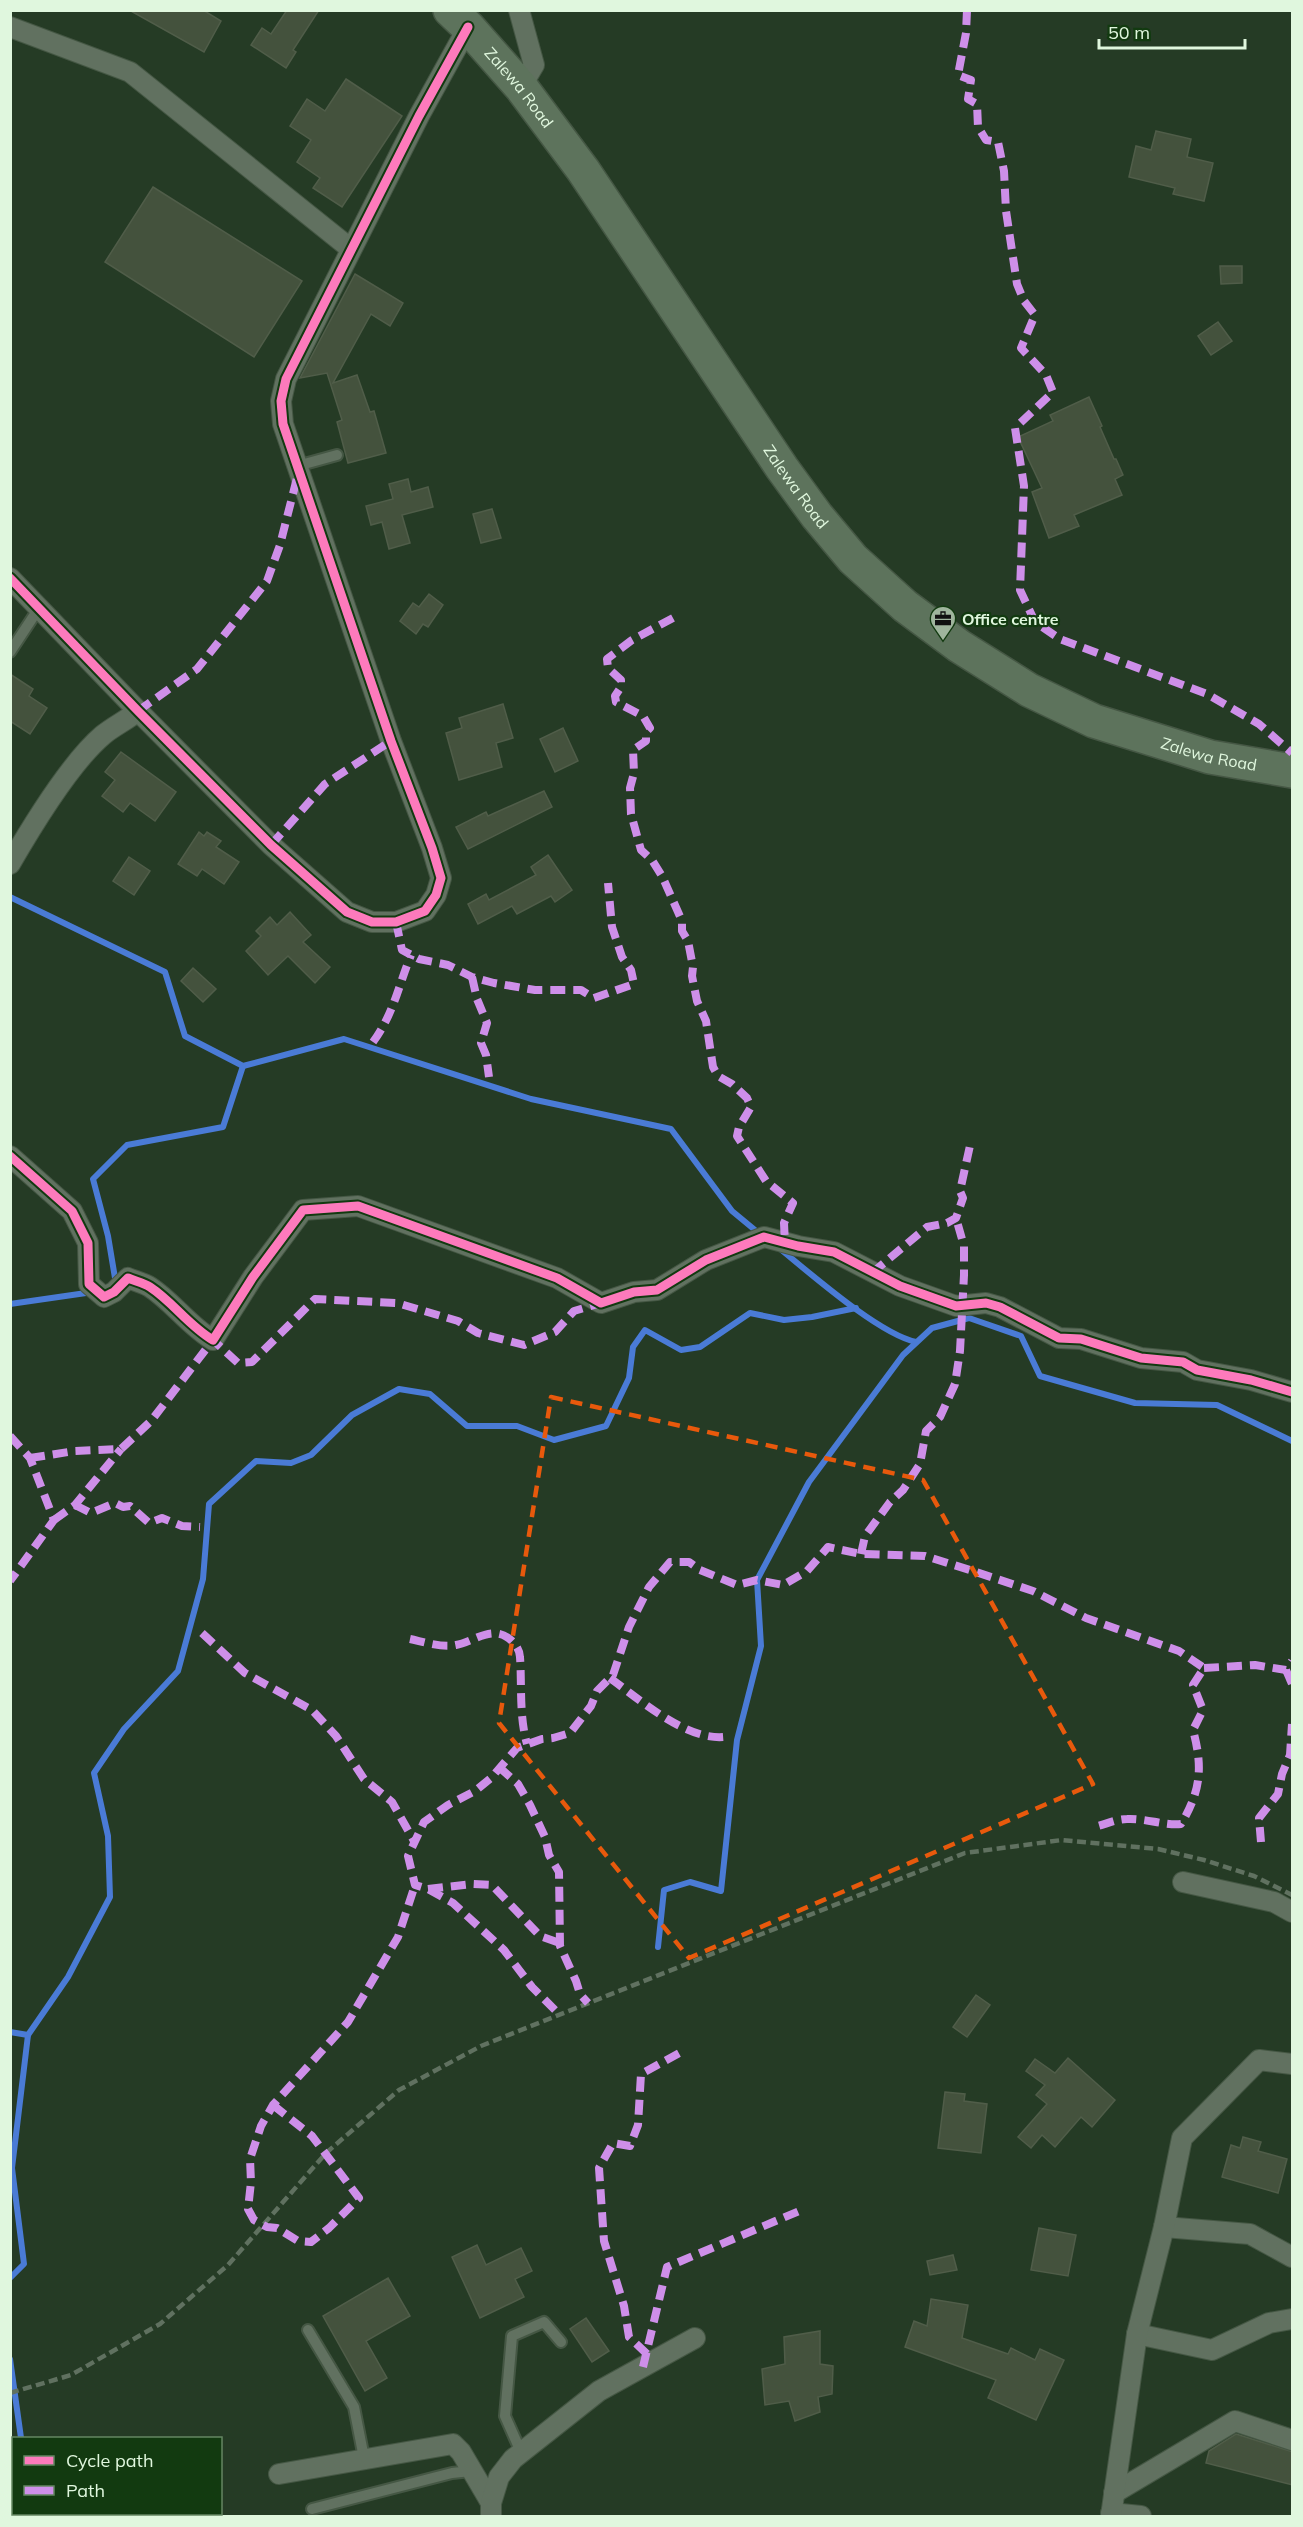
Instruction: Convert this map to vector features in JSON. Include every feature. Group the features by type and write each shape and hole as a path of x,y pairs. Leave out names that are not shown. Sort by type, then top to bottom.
{"highway":[{"name":"Zalewa Road","path":"459,19 520,87 583,170 782,468 853,558 905,606 959,646 1029,690 1094,721 1210,757 1293,771"}],"street":[{"path":"519,10 534,65 520,87"},
{"path":"10,578 272,845 347,912 372,922 396,922 425,911 436,895 441,878 432,848 391,741 297,466 283,424 281,401 286,379 351,249 459,19"},
{"path":"10,27 130,72 351,249"},
{"path":"10,864 82,756 104,735 138,711"},
{"path":"10,1156 72,1211 88,1243 89,1284 96,1292 104,1297 114,1292 128,1278 149,1286 183,1314 199,1331 213,1340 253,1277 303,1210 358,1206 556,1278 601,1303 634,1292 657,1290 706,1260 764,1237 771,1238 798,1246 834,1252 890,1281 956,1306 986,1303 1000,1307 1059,1338 1081,1339 1141,1358 1183,1362 1197,1370 1251,1380 1293,1392"},
{"path":"1183,1882 1274,1902 1293,1912"},
{"path":"1141,2517 1111,2515 1137,2334 1164,2228 1182,2138 1259,2061 1293,2064"},
{"path":"1164,2228 1250,2234 1293,2257"},
{"path":"1137,2334 1212,2350 1269,2323 1293,2319"},
{"path":"491,2510 499,2477 521,2452 599,2391 695,2338"},
{"path":"1114,2493 1235,2421 1293,2440"},
{"path":"279,2474 453,2444 461,2452 491,2510"}],"lane":[{"path":"297,466 338,455"},
{"path":"10,652 39,608"},
{"path":"521,2452 505,2416 512,2336 544,2322 561,2342"},
{"path":"308,2330 354,2407 364,2458"},
{"path":"312,2509 471,2471"}],"highlighted area":[{"path":"551,1397 923,1480 1093,1784 689,1958 499,1723"}],"building":[{"path":"129,10 203,10 221,21 204,52"},
{"path":"287,10 319,10 293,50 296,52 286,68 251,45 262,28 271,34"},
{"path":"346,79 402,116 342,207 313,188 320,178 297,162 311,140 290,126 307,99 325,111"},
{"path":"1156,131 1191,139 1187,157 1213,163 1204,201 1173,194 1175,188 1129,177 1136,146 1151,150"},
{"path":"153,187 302,281 254,357 105,262"},
{"path":"1220,266 1242,266 1242,283 1221,284"},
{"path":"355,274 403,303 390,326 371,314 333,383 357,375 370,412 374,411 386,453 348,463 337,422 342,420 327,373 300,378"},
{"path":"1218,322 1232,341 1211,355 1198,336"},
{"path":"1089,397 1102,426 1100,427 1123,475 1115,479 1122,495 1074,515 1079,526 1049,538 1032,492 1042,488 1018,437 1053,421 1050,415"},
{"path":"408,479 411,492 428,487 433,507 402,515 410,543 389,549 382,522 371,525 366,506 393,499 389,484"},
{"path":"492,509 501,538 481,543 473,514"},
{"path":"429,594 443,605 428,627 423,624 416,634 400,621 413,603 419,607"},
{"path":"10,674 33,689 29,696 47,708 30,734 10,721"},
{"path":"503,704 513,738 496,743 502,767 459,780 446,733 462,728 459,718"},
{"path":"563,728 578,761 555,772 540,739"},
{"path":"121,752 176,792 155,821 130,803 123,812 102,796 115,780 105,772"},
{"path":"544,791 552,807 468,849 456,827 486,812 488,816"},
{"path":"199,832 204,836 207,832 221,841 216,847 239,862 224,884 202,869 197,876 178,864"},
{"path":"548,855 572,890 555,902 551,896 517,914 512,906 478,924 468,904 486,894 489,900 536,875 531,867"},
{"path":"129,857 150,871 134,895 113,881"},
{"path":"290,912 311,935 303,942 330,967 315,983 288,956 268,975 246,951 261,936 256,931 270,917 277,925"},
{"path":"193,968 216,989 203,1002 181,981"},
{"path":"976,1995 990,2005 967,2037 953,2027"},
{"path":"1068,2058 1115,2100 1092,2127 1081,2117 1055,2147 1042,2135 1031,2148 1018,2137 1047,2104 1036,2095 1045,2085 1026,2071 1035,2059 1055,2073"},
{"path":"945,2092 965,2094 964,2101 987,2104 981,2153 938,2148"},
{"path":"1243,2137 1261,2142 1258,2151 1287,2159 1278,2193 1222,2177 1231,2145 1240,2148"},
{"path":"1039,2228 1076,2235 1068,2276 1031,2270"},
{"path":"477,2245 486,2265 521,2248 532,2271 515,2279 524,2297 480,2318 452,2257"},
{"path":"953,2255 957,2270 930,2275 927,2261"},
{"path":"388,2278 410,2316 366,2341 387,2378 365,2391 323,2316"},
{"path":"931,2299 968,2305 962,2338 1008,2354 1011,2348 1035,2360 1040,2349 1064,2360 1036,2420 988,2398 996,2380 905,2347 914,2321 927,2326"},
{"path":"586,2318 609,2351 592,2362 570,2329"},
{"path":"820,2331 820,2364 833,2366 832,2394 818,2397 820,2412 795,2421 789,2401 765,2405 762,2369 785,2364 784,2337"},
{"path":"1236,2434 1293,2452 1293,2485 1206,2463 1209,2451"}],"waterway":[{"path":"10,897 165,972 185,1036 243,1066 344,1039 531,1099 671,1129 732,1211 761,1235"},
{"path":"116,1284 108,1236 93,1179 127,1145 223,1127 243,1066"},
{"path":"779,1248 865,1316 883,1328 916,1342"},
{"path":"10,1304 93,1292"},
{"path":"10,2278 24,2264 12,2168 28,2035 68,1977 110,1897 108,1836 94,1773 124,1729 178,1671 203,1579 209,1504 256,1461 291,1463 311,1455 352,1415 399,1389 430,1394 467,1426 517,1426 554,1440 606,1426 629,1378 633,1347 645,1330 681,1350 700,1347 750,1313 784,1320 856,1308"},
{"path":"658,1947 664,1890 690,1882 721,1891 737,1740 761,1646 757,1580 809,1482 903,1355 932,1328 969,1318 1021,1336 1040,1376 1135,1403 1217,1405 1292,1441"},
{"path":"10,2032 28,2035"},
{"path":"10,2359 21,2437"}],"railway":[{"path":"10,2393 71,2375 160,2324 228,2265 326,2153 399,2090 481,2046 965,1853 1062,1840 1158,1849 1204,1860 1254,1876 1292,1895"}],"marked path":[{"path":"967,10 966,33 958,75 971,80 968,99 977,104 978,127 986,140 998,142 1004,171 1006,211 1017,284 1024,301 1035,315 1021,348 1046,375 1053,392 1015,428 1024,486 1020,590 1035,622 1060,639 1207,694 1259,724 1292,753"},
{"path":"138,711 197,669 267,581 280,545 298,474"},
{"path":"673,618 632,640 607,659 608,668 621,680 621,687 615,696 616,702 643,716 650,728 646,732 646,741 633,750 634,773 630,788 631,814 641,850 652,860 662,876 682,921 682,931 688,941 693,967 692,976 697,1001 706,1021 713,1067 718,1076 732,1084 747,1098 751,1107 739,1127 737,1136 766,1181 793,1203 784,1223 785,1244"},
{"path":"271,845 325,784 391,741"},
{"path":"396,922 402,950 419,959 448,965 472,977 494,983 535,990 581,990 594,998 634,984 631,970 622,957 612,927 608,883"},
{"path":"373,1042 391,1010 411,955"},
{"path":"472,977 477,999 487,1023 481,1043 486,1055 489,1077"},
{"path":"872,1273 927,1227 947,1223 956,1218 963,1198 960,1191 971,1141"},
{"path":"861,1554 865,1536 890,1502 903,1490 920,1464 926,1431 940,1417 955,1384 960,1351 964,1275 964,1246 956,1218"},
{"path":"30,1458 75,1451 121,1449 151,1421 213,1340 238,1363 252,1362 315,1299 397,1303 458,1321 478,1333 524,1345 555,1332 574,1311 601,1303"},
{"path":"10,1436 30,1458 54,1520 10,1581"},
{"path":"54,1520 75,1505 121,1449"},
{"path":"75,1505 91,1513 115,1503 123,1507 130,1506 149,1523 162,1518 182,1526 200,1527"},
{"path":"555,2010 532,1987 504,1950 453,1903 428,1889 415,1885 408,1856 424,1822 448,1805 475,1791 491,1778 517,1748 542,1739 570,1733 591,1706 597,1691 613,1675 629,1627 649,1587 670,1562 689,1562 700,1570 737,1585 757,1580 783,1585 807,1571 828,1547 861,1554 925,1556 1033,1591 1086,1618 1179,1651 1204,1668 1193,1685 1203,1710 1193,1730 1199,1767 1196,1790 1188,1812 1181,1824 1127,1819 1094,1827"},
{"path":"202,1633 245,1673 312,1710 336,1736 364,1779 392,1802 414,1841"},
{"path":"410,1639 451,1646 484,1635 498,1634 512,1641 520,1655 522,1712 527,1744"},
{"path":"1204,1668 1255,1665 1286,1670 1292,1661"},
{"path":"1286,1670 1292,1684"},
{"path":"610,1678 667,1719 683,1727 699,1734 715,1737 730,1736"},
{"path":"1261,1842 1259,1818 1278,1794 1282,1774 1290,1755 1292,1724"},
{"path":"499,1767 518,1784 545,1837 549,1855 559,1872 560,1946 580,1994 588,2003"},
{"path":"428,1889 472,1884 492,1885 540,1936 560,1943"},
{"path":"273,2105 312,2136 359,2198 329,2228 311,2242 298,2241 277,2228 267,2227 254,2220 248,2209 251,2182 250,2159 261,2126 273,2105 348,2022 398,1937 415,1885"},
{"path":"647,2354 629,2337 624,2306 604,2241 599,2168 613,2143 630,2146 638,2125 641,2074 685,2050"},
{"path":"643,2367 667,2267 804,2209"}],"cycle path":[{"path":"10,578 271,845 347,912 372,922 396,922 425,911 436,895 441,878 432,848 391,741 283,424 281,401 286,379 419,116 468,27"},
{"path":"10,1156 72,1211 88,1243 89,1284 104,1297 114,1292 128,1278 145,1284 213,1340 253,1277 303,1210 358,1206 557,1278 601,1303 634,1292 657,1290 706,1260 764,1237 834,1252 900,1286 956,1306 986,1303 1000,1307 1059,1338 1081,1339 1141,1358 1183,1362 1197,1370 1251,1380 1292,1392"}],"place":[{"name":"Office centre","path":"943,642"}]}
